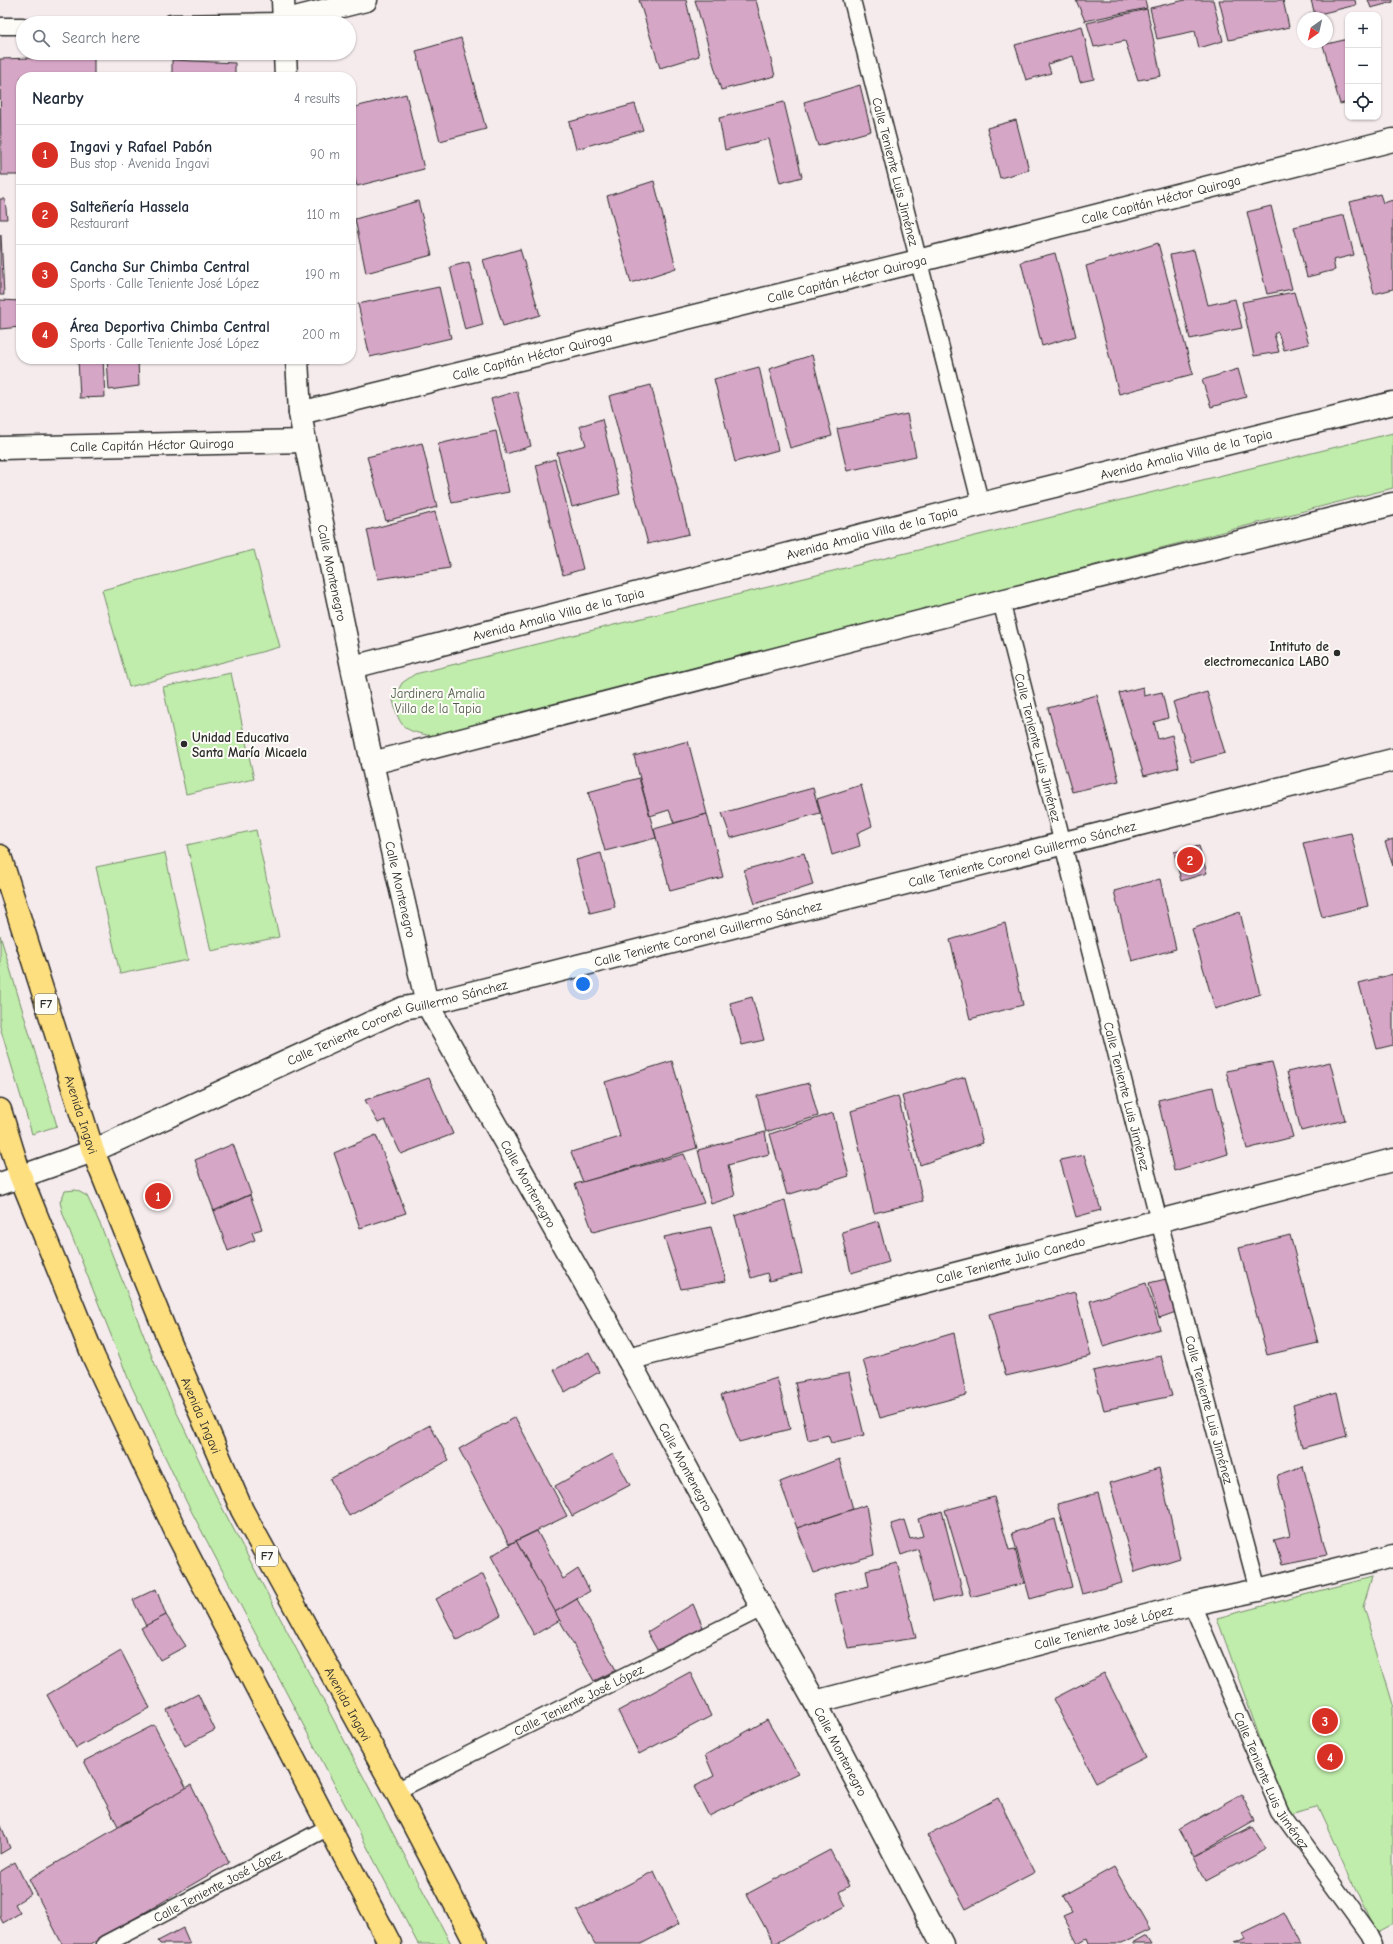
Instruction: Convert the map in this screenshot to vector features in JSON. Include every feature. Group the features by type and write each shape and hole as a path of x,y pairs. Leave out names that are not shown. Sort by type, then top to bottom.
{"highway":[{"name":"Avenida Ingavi","path":"0,856 93,1152 166,1333 242,1510 396,1791 476,1944"},
{"path":"0,1110 20,1175 94,1358 178,1536 390,1944"}],"street":[{"path":"283,15 366,0"},
{"path":"285,60 286,72"},
{"name":"Calle Capitán Héctor Quiroga","path":"300,413 918,261 1393,140"},
{"name":"Calle Montenegro","path":"297,364 300,413 305,441 372,763 427,1004 628,1359 762,1608 815,1702 942,1944"},
{"name":"Avenida Amalia Villa de la Tapia","path":"353,667 981,505 1393,404"},
{"name":"Calle Capitán Héctor Quiroga","path":"0,448 305,441"},
{"path":"372,763 1001,601 1393,504"},
{"name":"Calle Teniente Coronel Guillermo Sánchez","path":"0,1184 20,1175 93,1152 403,1008 427,1004 1393,760"},
{"name":"Calle Teniente Julio Canedo","path":"628,1359 1393,1160"},
{"name":"Calle Teniente José López","path":"815,1702 1192,1604 1258,1590 1393,1556"}],"lane":[{"name":"Calle Teniente Luis Jiménez","path":"852,0 981,505"},
{"path":"269,16 283,15"},
{"path":"0,26 16,26"},
{"name":"Calle Teniente Luis Jiménez","path":"1001,601 1159,1221 1258,1590"},
{"name":"Calle Teniente Luis Jiménez","path":"1192,1604 1280,1811 1369,1934 1374,1944"},
{"name":"Calle Teniente José López","path":"396,1791 762,1608"},
{"name":"Calle Teniente José López","path":"105,1944 329,1827"}],"green space":[{"name":"Jardinera Amalia Villa de la Tapia","path":"1393,433 1393,488 433,736 409,730 405,727 398,717 393,700 402,683 415,674"},
{"path":"254,550 280,647 129,687 102,590"},
{"path":"231,673 254,779 186,794 163,687"},
{"path":"256,830 279,937 211,951 187,845"},
{"path":"165,853 188,960 120,974 96,867"},
{"path":"0,935 57,1126 32,1134 0,1027"},
{"path":"76,1190 87,1196 101,1226 158,1372 213,1490 451,1944 418,1944 187,1503 130,1383 63,1214 60,1202 65,1191"},
{"path":"1372,1577 1363,1607 1393,1708 1393,1924 1376,1933 1317,1806 1287,1814 1217,1618"}],"building":[{"path":"639,0 686,0 699,56 660,68"},
{"path":"695,0 756,0 775,76 721,90"},
{"path":"1076,0 1145,0 1147,8 1085,21"},
{"path":"1185,0 1213,0 1223,41 1199,48 1195,31 1157,39 1150,8"},
{"path":"1219,0 1283,0 1289,27 1229,40"},
{"path":"1311,0 1355,0 1356,5 1327,12 1314,12"},
{"path":"1368,0 1393,0 1393,2 1371,8"},
{"path":"1147,9 1161,76 1138,80 1125,41 1094,47 1087,23"},
{"path":"1082,26 1094,79 1080,82 1073,56 1048,64 1051,73 1026,80 1015,45"},
{"path":"461,38 486,129 440,141 416,51"},
{"path":"1345,40 1345,103 1340,104 1324,48 1333,48 1333,43"},
{"path":"0,59 94,60 94,72 16,72 16,175 1,175"},
{"path":"172,60 235,63 235,72 172,72"},
{"path":"860,85 871,131 818,146 804,102"},
{"path":"406,94 424,169 357,186 356,107"},
{"path":"784,102 802,177 780,183 769,139 725,150 719,118"},
{"path":"635,104 643,130 576,149 569,122"},
{"path":"1016,120 1029,170 1000,178 987,128"},
{"path":"654,181 676,268 631,283 607,196"},
{"path":"1380,194 1383,203 1393,200 1393,289 1374,294 1350,202"},
{"path":"0,199 5,199 7,219 0,219"},
{"path":"418,201 432,255 366,273 356,219"},
{"path":"1271,206 1292,289 1267,294 1247,212"},
{"path":"1344,215 1354,255 1333,260 1335,270 1307,277 1294,227"},
{"path":"1,235 4,295 0,295"},
{"path":"1158,243 1193,374 1119,394 1086,266"},
{"path":"520,249 540,315 503,326 483,260"},
{"path":"1194,250 1208,305 1235,299 1242,328 1190,339 1170,255"},
{"path":"1055,253 1076,336 1042,346 1021,262"},
{"path":"469,262 483,325 465,330 450,267"},
{"path":"439,287 451,338 370,357 358,304"},
{"path":"1294,292 1309,344 1284,350 1278,332 1274,334 1279,352 1254,356 1242,302"},
{"path":"0,300 16,301 16,327 0,329"},
{"path":"812,355 832,436 790,448 769,369"},
{"path":"78,364 103,364 105,397 80,398"},
{"path":"107,364 138,364 139,386 109,390"},
{"path":"759,367 778,450 735,462 714,379"},
{"path":"1238,369 1246,397 1211,407 1202,380"},
{"path":"651,385 689,534 648,544 609,396"},
{"path":"517,391 531,446 506,454 491,399"},
{"path":"907,414 916,456 847,471 837,429"},
{"path":"602,419 620,494 572,507 557,453 586,445 580,426"},
{"path":"496,431 509,492 452,503 438,444"},
{"path":"422,443 437,507 386,521 367,457"},
{"path":"555,459 583,569 563,575 536,465"},
{"path":"435,512 450,568 378,579 367,530"},
{"path":"1143,687 1144,696 1162,692 1168,718 1154,722 1158,739 1172,735 1179,767 1144,776 1119,693"},
{"path":"1207,692 1225,753 1191,762 1173,702"},
{"path":"1097,695 1119,781 1072,792 1048,708"},
{"path":"688,741 707,814 674,823 669,810 650,816 634,756"},
{"path":"639,778 656,838 605,851 588,792"},
{"path":"861,785 872,826 857,833 860,846 832,855 817,799"},
{"path":"813,788 820,813 731,838 722,813"},
{"path":"707,814 723,877 670,891 654,829"},
{"path":"1351,833 1368,906 1322,917 1303,843"},
{"path":"1393,839 1393,866 1385,842"},
{"path":"1199,846 1207,873 1181,881 1174,852"},
{"path":"601,853 615,907 590,913 576,860"},
{"path":"804,853 813,885 755,904 744,870"},
{"path":"1160,879 1176,949 1132,961 1114,891"},
{"path":"1240,912 1260,994 1215,1009 1192,929"},
{"path":"1005,923 1023,1005 970,1019 950,940"},
{"path":"1393,974 1393,1045 1377,1049 1359,983"},
{"path":"752,997 764,1040 742,1045 730,1003"},
{"path":"672,1061 697,1148 583,1182 571,1152 620,1137 605,1082"},
{"path":"1272,1062 1293,1137 1247,1149 1226,1071"},
{"path":"1330,1062 1345,1120 1301,1131 1287,1072"},
{"path":"965,1077 983,1143 920,1165 902,1096"},
{"path":"429,1078 453,1134 401,1154 385,1120 378,1123 365,1100"},
{"path":"809,1083 818,1116 766,1132 757,1096"},
{"path":"1213,1087 1228,1154 1174,1171 1158,1100"},
{"path":"898,1096 923,1201 874,1213 851,1111"},
{"path":"833,1113 849,1176 787,1195 770,1134"},
{"path":"765,1132 769,1154 728,1165 735,1196 711,1204 698,1150"},
{"path":"376,1135 406,1213 360,1228 334,1153"},
{"path":"233,1144 251,1194 214,1211 195,1160"},
{"path":"684,1154 704,1203 593,1232 575,1184"},
{"path":"1084,1155 1101,1210 1076,1217 1060,1160"},
{"path":"250,1195 262,1229 252,1232 255,1240 228,1251 214,1211"},
{"path":"785,1200 802,1273 769,1281 767,1273 751,1278 735,1216"},
{"path":"878,1221 889,1262 851,1273 842,1232"},
{"path":"711,1227 726,1281 681,1289 664,1237"},
{"path":"1290,1235 1318,1343 1267,1355 1239,1248"},
{"path":"1166,1279 1176,1312 1159,1318 1149,1283"},
{"path":"1146,1283 1160,1329 1103,1346 1090,1301"},
{"path":"1075,1292 1091,1356 1006,1376 989,1314"},
{"path":"954,1333 966,1395 880,1418 863,1360"},
{"path":"589,1352 599,1372 565,1392 554,1370"},
{"path":"1161,1356 1172,1396 1104,1410 1093,1371"},
{"path":"849,1373 864,1435 831,1443 828,1435 808,1440 795,1383"},
{"path":"777,1378 790,1429 739,1442 721,1395"},
{"path":"1337,1392 1347,1436 1302,1448 1293,1405"},
{"path":"515,1417 567,1516 509,1544 459,1449"},
{"path":"430,1425 449,1460 349,1516 330,1479"},
{"path":"613,1454 630,1485 572,1516 555,1486"},
{"path":"839,1459 853,1509 797,1528 780,1482"},
{"path":"1303,1466 1327,1555 1282,1564 1274,1540 1290,1536 1277,1475"},
{"path":"1159,1468 1180,1558 1135,1572 1110,1483"},
{"path":"1098,1493 1122,1583 1082,1594 1057,1504"},
{"path":"994,1497 1009,1550 1015,1549 1024,1583 971,1597 945,1510"},
{"path":"866,1505 874,1555 814,1573 797,1528"},
{"path":"942,1511 963,1594 933,1601 918,1549 901,1555 891,1524 904,1520 910,1539 923,1536 918,1519"},
{"path":"1055,1519 1072,1587 1030,1599 1012,1533"},
{"path":"537,1531 563,1579 578,1569 590,1591 555,1612 516,1541"},
{"path":"516,1541 560,1620 534,1635 491,1556"},
{"path":"897,1563 916,1638 848,1648 834,1594 869,1586 866,1570"},
{"path":"483,1574 501,1615 457,1640 436,1599"},
{"path":"156,1589 166,1615 146,1626 133,1600"},
{"path":"577,1599 616,1670 594,1681 555,1612"},
{"path":"693,1604 703,1627 659,1653 647,1632"},
{"path":"166,1615 186,1646 160,1660 141,1628"},
{"path":"121,1651 150,1708 76,1748 47,1695"},
{"path":"690,1672 711,1716 639,1754 618,1711"},
{"path":"1104,1673 1146,1757 1096,1782 1053,1699"},
{"path":"198,1694 215,1730 185,1746 167,1710"},
{"path":"767,1720 798,1773 709,1816 694,1787 714,1776 705,1755"},
{"path":"154,1725 187,1789 118,1826 84,1761"},
{"path":"191,1785 229,1863 91,1944 62,1944 29,1879"},
{"path":"1241,1794 1255,1821 1194,1856 1179,1829"},
{"path":"998,1798 1035,1872 966,1909 927,1835"},
{"path":"0,1823 10,1848 0,1854"},
{"path":"1252,1827 1266,1849 1206,1881 1194,1856"},
{"path":"830,1850 849,1886 839,1892 846,1906 774,1944 747,1894"},
{"path":"15,1862 31,1894 15,1904 20,1913 3,1923 0,1917 0,1871"},
{"path":"1114,1867 1150,1930 1121,1944 1089,1944 1087,1939 1078,1944 1063,1917 1072,1913 1062,1896"},
{"path":"654,1871 679,1924 641,1944 595,1944 577,1911"},
{"path":"1283,1913 1299,1944 1235,1944 1245,1939 1242,1933"},
{"path":"183,1928 190,1944 160,1944 158,1941"},
{"path":"1146,1936 1151,1944 1132,1944"}],"place":[{"name":"Intituto de electromecanica LABO","path":"1337,653"},
{"name":"Unidad Educativa Santa María Micaela","path":"184,744"},
{"name":"Salteñería Hassela","path":"1190,860"},
{"name":"Ingavi y Rafael Pabón","path":"158,1196"},
{"name":"Cancha Sur Chimba Central","path":"1325,1721"},
{"name":"Área Deportiva Chimba Central","path":"1330,1757"}]}
